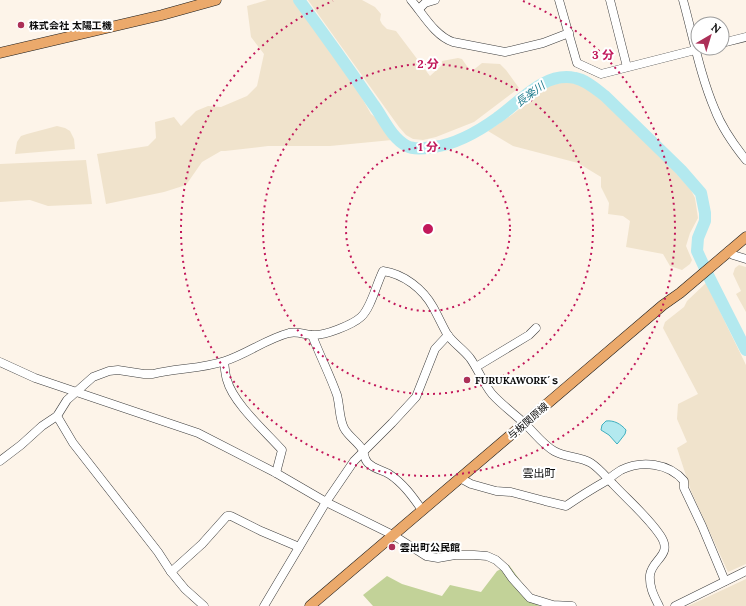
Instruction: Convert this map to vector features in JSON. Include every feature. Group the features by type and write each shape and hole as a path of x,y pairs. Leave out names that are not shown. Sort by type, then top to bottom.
{"main road":[{"path":"0,53 162,15 216,0"},
{"name":"与板関原線","path":"310,606 657,310 746,237"}],"street":[{"path":"411,0 446,40 497,51 512,51 543,43 568,33"},
{"path":"419,9 425,3 435,0"},
{"path":"559,0 577,63 601,74 690,51"},
{"path":"610,0 626,67"},
{"path":"683,0 690,21"},
{"path":"730,41 746,37"},
{"path":"701,56 715,110 731,139 746,160"},
{"path":"728,251 733,255 746,259"},
{"path":"0,461 42,426 57,416 67,400 93,377 109,371 153,374 224,362 288,334 327,334 354,322 361,317 368,309 383,271 391,272 402,276 421,291 432,305 448,335 470,358 492,394 555,452 591,463 645,516 664,541 663,553 661,558 653,565 650,576 651,591 659,606"},
{"path":"476,367 529,335 536,328"},
{"path":"312,335 320,358 334,388 339,403 341,421 346,432 363,450 364,458 368,463 373,467 388,473 396,479 422,510"},
{"path":"264,606 326,502 354,460 416,397 435,349 448,335"},
{"path":"0,362 35,378 198,433 276,473 326,502 393,535 426,556 438,558 474,554 487,556 496,560 520,589 530,598 553,605 572,606"},
{"path":"224,362 226,379 235,396 248,414 282,450 276,473"},
{"path":"57,416 74,443 158,552 171,572 185,589 204,606"},
{"path":"460,478 471,484 496,491 511,492 566,506 620,470 640,464 658,466 680,475 684,481 684,488 725,581"},
{"path":"171,572 202,544 228,516 231,516 261,531 299,547"},
{"path":"675,606 746,571"}],"shaded area":[{"path":"267,0 293,0 358,91 371,114 381,122 392,140 330,146 268,146 221,151 202,162 186,185 164,192 106,204 97,154 148,146 156,138 155,122 174,117 181,126 196,111 208,106 221,107 247,96 257,86 264,54 251,37 247,6"},
{"path":"308,0 362,0 375,7 381,14 380,20 382,24 387,29 396,31 430,76 442,65 442,61 458,58 462,59 471,72 482,63 500,64 519,88 474,122 436,137 423,140 413,139 406,135 399,127"},
{"path":"565,82 579,84 601,98 657,152 691,190 695,198 698,218 690,233 686,246 692,260 690,264 682,270 670,266 663,254 626,247 630,221 623,216 608,214 609,203 601,187 601,177 578,163 513,146 488,131 513,114 548,86"},
{"path":"57,126 70,131 74,139 75,149 15,154 17,142 21,136"},
{"path":"86,160 92,204 48,206 30,200 0,202 0,164"},
{"path":"739,265 746,267 746,312 736,294 741,291 733,274 735,268"},
{"path":"706,283 746,365 746,564 728,572 691,491 677,448 687,442 677,419 678,404 698,394 663,328 665,322 684,307 687,301"},
{"path":"746,579 746,606 688,606 701,600"}],"green space":[{"path":"509,565 539,606 373,606 363,595 387,576 402,584 442,596 450,585 481,592 497,571"}],"water":[{"path":"606,421 617,423 626,430 625,434 617,444 609,435 601,430 602,425"}],"waterway":[{"name":"長楽川","path":"299,0 377,109 392,133 401,142 410,147 434,147 451,143 467,136 483,128 533,90 553,79 564,77 579,79 605,96 681,170 701,193 705,221 698,238 697,251 746,350"}],"place":[{"name":"株式会社 太陽工機","path":"21,25"},
{"name":"FURUKAWORK´ｓ","path":"467,380"},
{"name":"雲出町公民館","path":"392,547"}],"district":[{"name":"雲出町","path":"539,473"}]}
